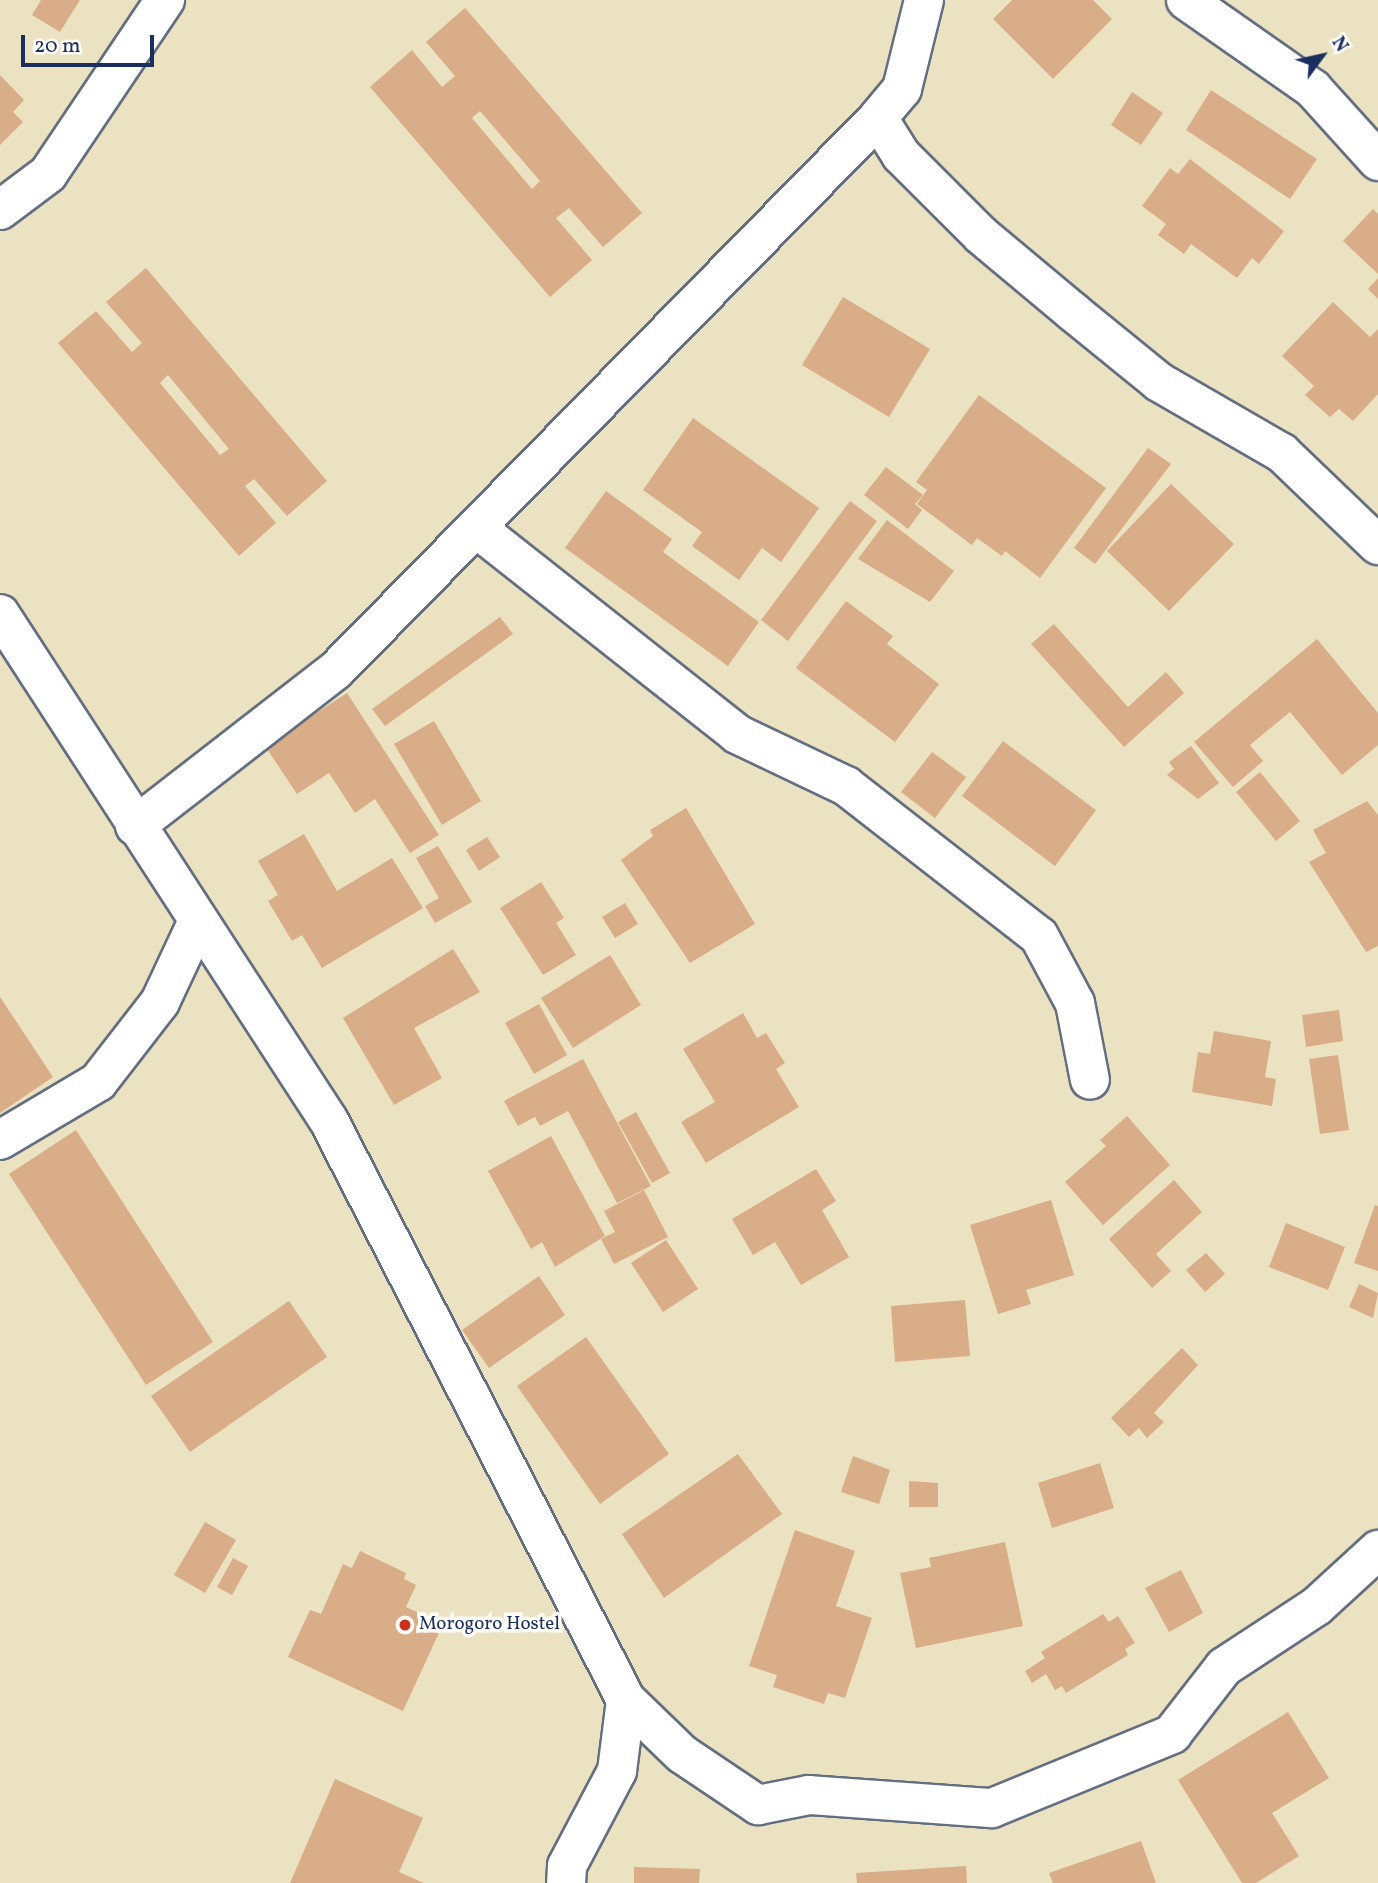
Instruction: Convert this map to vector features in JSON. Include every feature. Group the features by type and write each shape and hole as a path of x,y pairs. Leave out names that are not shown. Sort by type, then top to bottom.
{"street":[{"path":"0,210 48,174 165,0"},
{"path":"135,826 336,670 479,530 878,118 902,89 924,0"},
{"path":"1186,0 1313,89 1378,161"},
{"path":"878,118 922,179 981,235 1159,382 1282,453 1378,545"},
{"path":"479,530 737,734 846,786 1039,936 1075,1003 1090,1080"},
{"path":"0,614 135,826 330,1121 626,1700 682,1754 758,1805 809,1795 992,1808 1172,1734 1224,1667 1317,1606 1378,1550"},
{"path":"0,1140 98,1082 160,1002 198,921"},
{"path":"566,1883 567,1866 617,1771 626,1700"}],"building":[{"path":"41,0 80,0 60,32 32,15"},
{"path":"1012,0 1093,0 1112,19 1053,79 993,19"},
{"path":"465,8 642,213 603,247 569,208 556,218 592,260 550,297 370,87 412,50 442,87 455,76 426,42","holes":["480,111 540,181 532,189 472,118"]},
{"path":"0,75 24,100 13,112 23,122 0,145"},
{"path":"1211,90 1317,159 1290,199 1186,130"},
{"path":"1132,92 1163,113 1141,145 1111,125"},
{"path":"1190,159 1284,231 1259,264 1252,258 1237,278 1191,244 1184,254 1158,235 1166,224 1142,206 1170,168 1178,174"},
{"path":"1373,209 1378,214 1378,274 1343,241"},
{"path":"146,268 327,481 287,516 254,479 245,486 276,523 239,556 58,343 96,311 132,352 142,343 106,302","holes":["168,375 229,449 220,455 160,383"]},
{"path":"1378,278 1378,299 1368,289"},
{"path":"843,297 930,349 889,417 802,365"},
{"path":"1333,302 1370,337 1378,329 1378,394 1353,421 1339,409 1330,417 1305,395 1314,386 1282,356"},
{"path":"979,395 1106,488 1040,578 1005,551 1002,556 977,538 972,545 917,504 927,490 916,482"},
{"path":"693,418 819,508 781,562 762,548 739,580 692,546 702,532 643,490"},
{"path":"1148,448 1171,464 1095,564 1074,548"},
{"path":"886,467 923,495 915,504 922,510 908,529 864,495"},
{"path":"1171,484 1234,544 1169,611 1107,551"},
{"path":"606,491 672,539 663,552 759,622 728,666 565,548"},
{"path":"850,501 877,521 788,641 761,620"},
{"path":"887,520 954,571 930,602 858,559"},
{"path":"846,601 893,636 887,644 939,684 895,742 796,668"},
{"path":"500,617 513,634 385,726 372,709"},
{"path":"1054,624 1128,707 1166,672 1184,693 1124,747 1031,644"},
{"path":"1317,639 1378,713 1378,745 1342,775 1290,712 1250,745 1263,761 1233,787 1194,742"},
{"path":"347,693 439,835 410,853 375,799 355,813 329,773 297,794 265,746"},
{"path":"434,721 481,801 442,825 394,744"},
{"path":"1003,741 1096,810 1055,866 962,796"},
{"path":"1191,746 1219,783 1198,799 1167,775 1174,769 1169,762"},
{"path":"932,752 966,777 935,818 901,792"},
{"path":"1260,772 1300,821 1276,841 1236,792"},
{"path":"1367,801 1378,815 1378,946 1366,952 1309,862 1326,853 1313,830"},
{"path":"686,808 755,924 690,963 621,860 653,836 650,830"},
{"path":"304,834 337,891 392,858 423,908 322,968 302,935 292,941 268,901 278,895 258,861"},
{"path":"487,837 500,857 479,871 466,850"},
{"path":"438,846 472,902 435,923 425,906 439,898 416,858"},
{"path":"541,882 564,918 556,923 576,955 543,975 500,908"},
{"path":"625,903 638,924 615,938 602,917"},
{"path":"453,949 480,992 414,1028 442,1078 394,1105 343,1018"},
{"path":"610,955 641,1005 573,1048 541,998"},
{"path":"0,997 53,1077 0,1113"},
{"path":"539,1004 567,1055 534,1074 505,1023"},
{"path":"1339,1010 1343,1041 1306,1047 1302,1015"},
{"path":"743,1013 757,1038 766,1033 785,1063 776,1069 799,1107 706,1163 681,1122 715,1102 683,1049"},
{"path":"1214,1031 1271,1041 1265,1077 1276,1079 1272,1106 1192,1092 1198,1052 1210,1054"},
{"path":"1338,1055 1349,1130 1320,1134 1309,1059"},
{"path":"583,1059 651,1186 617,1203 568,1111 540,1126 535,1117 518,1126 504,1101"},
{"path":"636,1112 670,1173 652,1183 618,1122"},
{"path":"1127,1116 1170,1165 1103,1225 1065,1182 1106,1146 1100,1140"},
{"path":"76,1130 213,1342 146,1385 9,1174"},
{"path":"551,1136 605,1236 555,1267 542,1242 531,1249 488,1171"},
{"path":"816,1169 836,1201 822,1210 849,1257 801,1285 775,1242 753,1255 732,1219"},
{"path":"1174,1180 1202,1212 1156,1254 1171,1271 1152,1288 1109,1239"},
{"path":"644,1190 668,1237 614,1264 601,1239 615,1232 604,1211"},
{"path":"1051,1200 1074,1275 1026,1290 1031,1304 998,1314 970,1225"},
{"path":"1375,1205 1378,1206 1378,1271 1354,1263"},
{"path":"1286,1223 1345,1247 1328,1290 1269,1267"},
{"path":"666,1240 698,1289 663,1312 631,1263"},
{"path":"1206,1253 1225,1274 1205,1292 1186,1270"},
{"path":"539,1276 565,1315 489,1368 462,1330"},
{"path":"1359,1284 1378,1293 1373,1318 1349,1307"},
{"path":"965,1300 970,1356 895,1362 891,1306"},
{"path":"289,1301 327,1357 190,1452 151,1396"},
{"path":"586,1337 669,1454 600,1504 517,1386"},
{"path":"1182,1348 1198,1365 1154,1413 1164,1422 1147,1438 1139,1428 1129,1437 1111,1418"},
{"path":"738,1454 782,1514 664,1598 622,1534"},
{"path":"853,1456 890,1470 879,1504 841,1492"},
{"path":"1100,1463 1114,1508 1052,1528 1038,1483"},
{"path":"909,1481 938,1483 938,1507 909,1507"},
{"path":"205,1522 236,1540 205,1593 174,1575"},
{"path":"795,1530 855,1551 836,1606 872,1618 845,1698 828,1693 824,1704 773,1687 777,1675 749,1666"},
{"path":"1005,1542 1023,1626 916,1648 900,1573 931,1567 929,1558"},
{"path":"360,1551 406,1573 404,1579 416,1585 406,1607 443,1624 403,1711 288,1657 310,1610 321,1614 343,1564 352,1568"},
{"path":"233,1558 248,1566 232,1595 217,1587"},
{"path":"1181,1570 1203,1613 1169,1632 1145,1588"},
{"path":"1103,1614 1109,1622 1118,1616 1135,1643 1125,1649 1128,1655 1066,1693 1062,1686 1055,1690 1046,1674 1032,1683 1025,1671 1045,1658 1041,1652"},
{"path":"1288,1712 1329,1778 1272,1813 1299,1856 1256,1883 1242,1883 1178,1780"},
{"path":"335,1779 423,1818 399,1872 424,1883 290,1883"},
{"path":"1141,1841 1156,1883 1053,1883 1049,1873"},
{"path":"966,1866 967,1883 857,1883 856,1873"},
{"path":"634,1867 700,1869 699,1883 634,1883"}],"place":[{"name":"Morogoro Hostel","path":"405,1625"}]}
